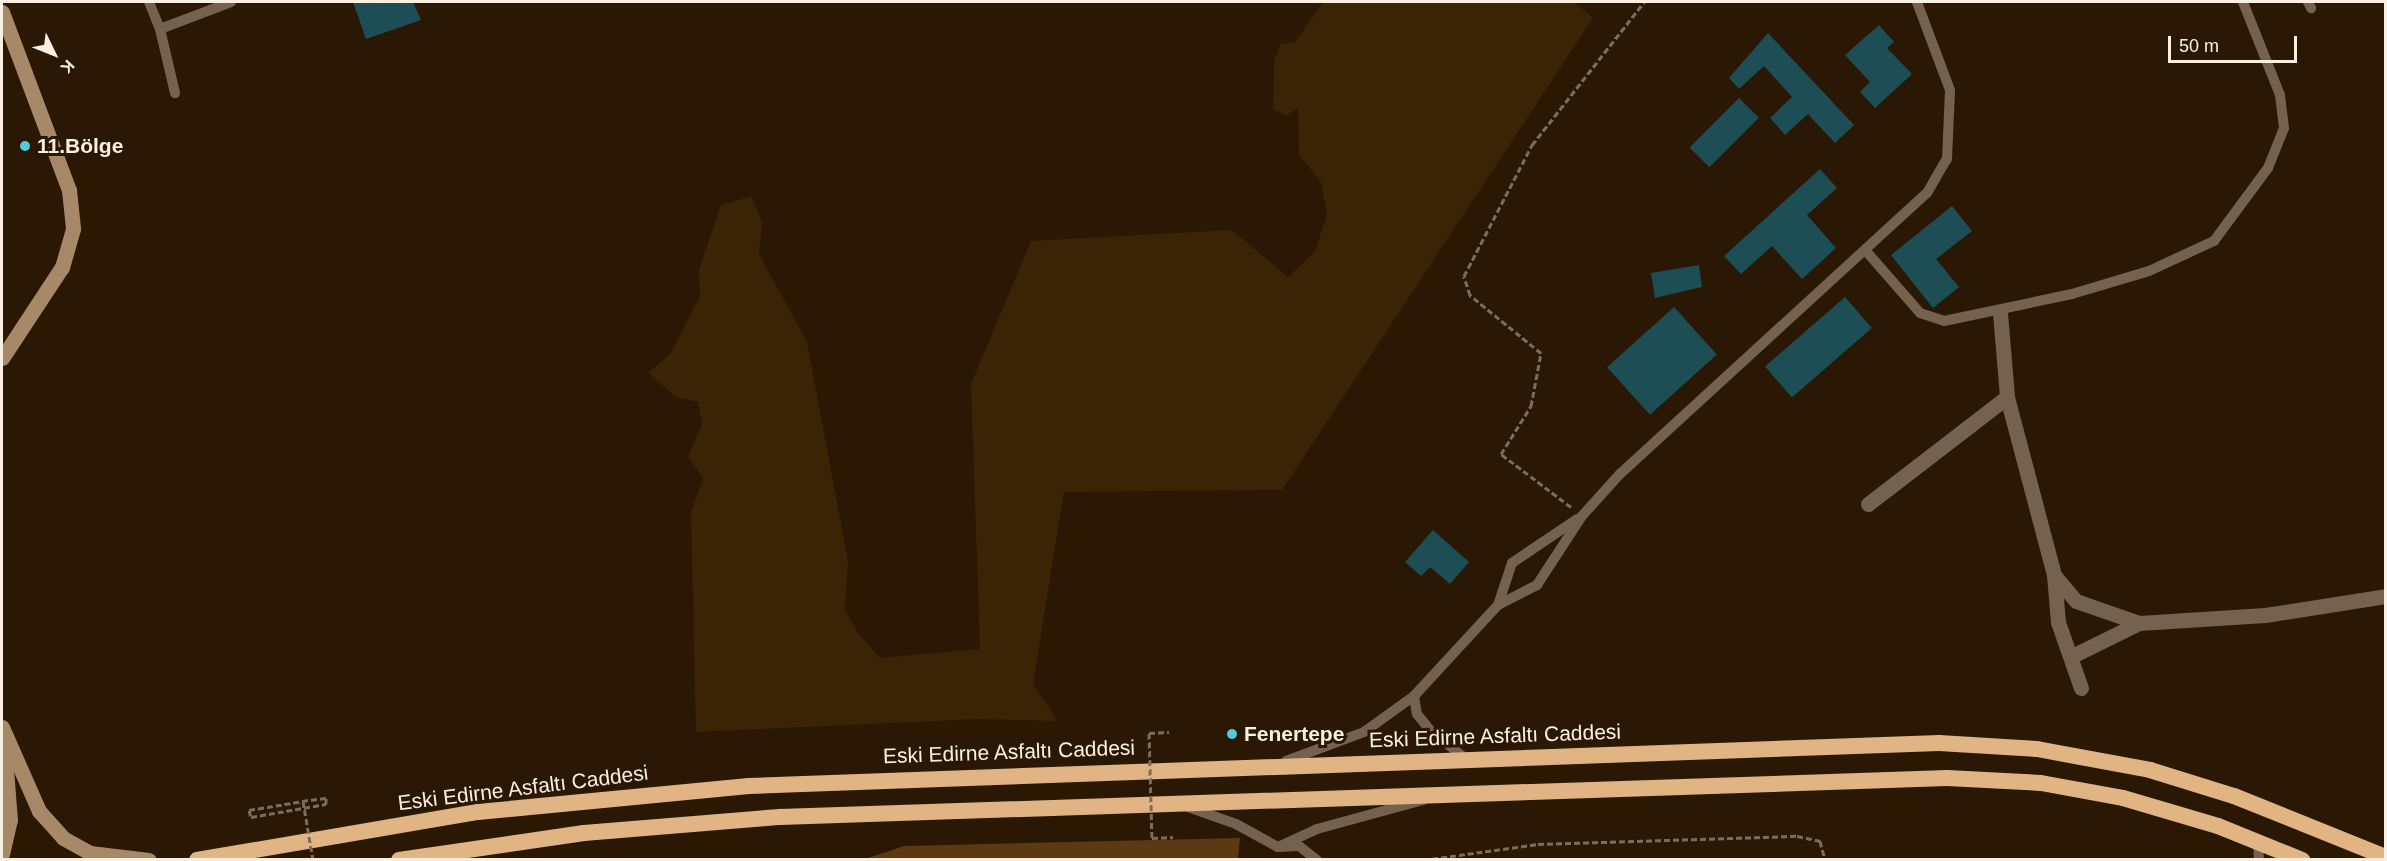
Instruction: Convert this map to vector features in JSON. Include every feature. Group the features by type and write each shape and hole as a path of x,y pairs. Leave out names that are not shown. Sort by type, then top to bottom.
{"highway":[{"name":"Eski Edirne Asfaltı Caddesi","path":"197,860 478,812 601,798 899,778 1939,743 2037,749 2199,784 2385,857"},
{"path":"399,860 584,833 768,818 1445,794 2001,780 2123,798 2259,842 2302,860"}],"main road":[{"path":"2,12 69,190 74,230 57,276 2,358"},
{"path":"2,725 10,820 2,854"},
{"path":"2,725 39,812 63,838 90,853 149,860"}],"street":[{"path":"2000,314 2007,397 2054,576 2058,622 2072,656 2081,688"},
{"path":"1868,504 2007,397"},
{"path":"2054,576 2076,601 2139,623"},
{"path":"2072,656 2139,623 2265,615 2385,596"}],"lane":[{"path":"149,2 160,29 175,93"},
{"path":"1272,766 1346,741 1414,696 1498,605 1537,585 1582,516 1620,474 1927,193 1947,159 1948,75 1917,2"},
{"path":"1866,250 1925,317 1963,320 2000,314 2149,271 2200,250 2226,230 2268,168 2284,128 2277,87 2243,2"},
{"path":"160,29 226,3"},
{"path":"1498,605 1512,563 1582,516"},
{"path":"1414,696 1424,722 1466,759"},
{"path":"1278,847 1317,829 1445,794"},
{"path":"1176,803 1244,827 1278,847 1299,846 1317,860"},
{"path":"2259,842 2259,860"}],"path":[{"path":"1582,516 1502,454 1531,406 1541,353 1470,295 1464,276 1532,145 1644,2"},
{"path":"1169,732 1149,733 1152,838 1173,837"},
{"path":"326,798 327,804 251,817 249,810 303,801 326,798"},
{"path":"303,801 313,860"},
{"path":"1423,860 1538,844 1797,836 1820,841 1825,860"}],"shaded area":[{"path":"1323,2 1574,2 1593,18 1282,490 1064,492 1033,684 1058,721 978,719 696,732 691,512 703,479 688,456 702,425 698,402 676,397 648,373 670,354 700,296 699,270 721,205 752,196 762,223 759,254 807,342 848,561 845,609 858,633 880,658 980,649 971,384 1031,241 1232,230 1288,277 1315,251 1327,215 1321,182 1299,155 1298,107 1286,116 1273,109 1274,61 1280,44 1295,42"},
{"path":"1240,838 1238,859 865,859 904,846"}],"building":[{"path":"353,2 413,2 421,20 366,39"},
{"path":"1879,25 1894,42 1887,48 1912,74 1875,108 1860,92 1870,82 1845,55"},
{"path":"1768,33 1854,125 1835,143 1808,114 1785,135 1770,118 1792,97 1764,66 1739,89 1729,78"},
{"path":"1739,98 1759,118 1709,167 1690,147"},
{"path":"1820,169 1837,188 1807,215 1836,248 1802,279 1772,246 1741,274 1724,256"},
{"path":"1952,206 1972,231 1936,259 1959,287 1933,308 1891,255"},
{"path":"1699,265 1702,287 1655,298 1651,273"},
{"path":"1845,297 1872,328 1792,397 1765,367"},
{"path":"1674,307 1717,355 1650,415 1607,367"},
{"path":"1433,530 1469,562 1450,584 1430,567 1421,576 1405,562"}],"place":[{"name":"11.Bölge","path":"25,146"},
{"name":"Fenertepe","path":"1232,734"}]}
